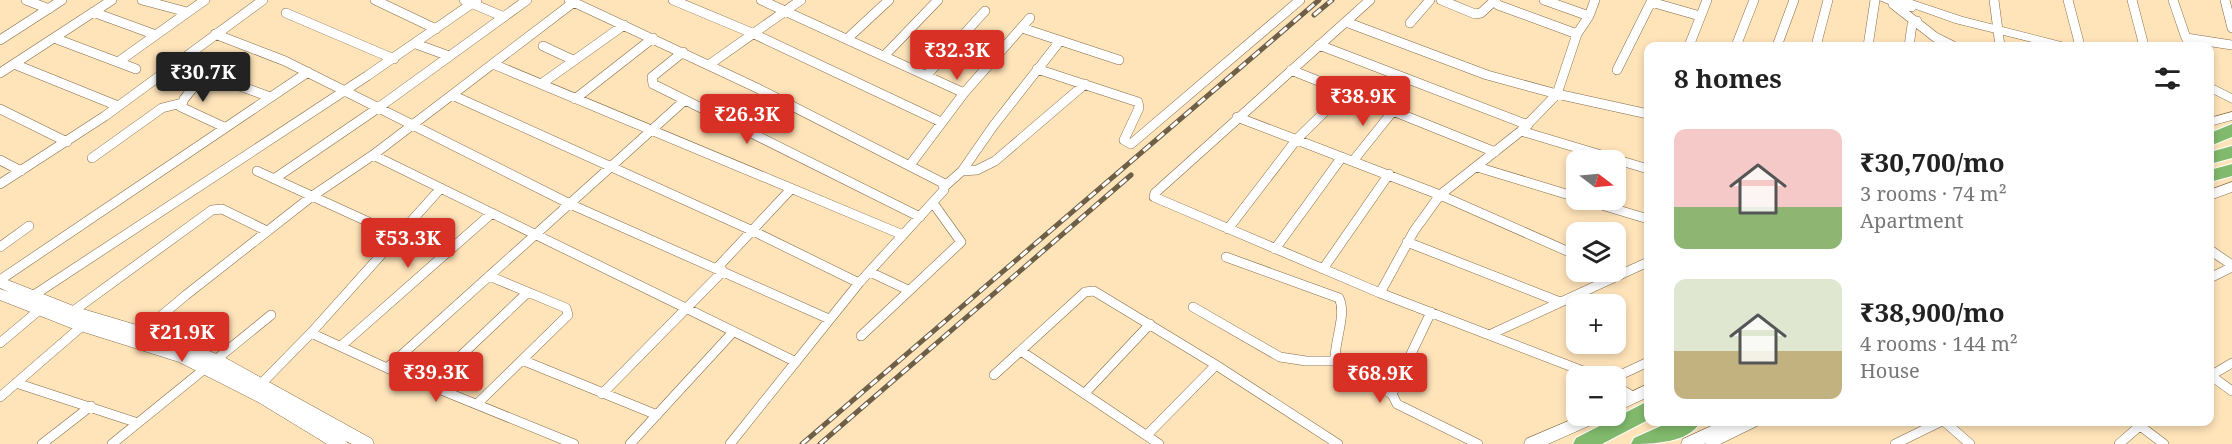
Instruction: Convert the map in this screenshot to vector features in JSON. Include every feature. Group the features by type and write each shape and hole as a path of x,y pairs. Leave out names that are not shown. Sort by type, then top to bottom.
{"highway":[{"path":"2214,138 2232,130"},
{"path":"2214,157 2230,152"},
{"path":"2214,175 2232,170"},
{"path":"1583,444 1644,399"},
{"path":"1641,444 1669,439 1685,426"}],"street":[{"path":"26,0 49,9"},
{"path":"2,36 62,0"},
{"path":"2,71 112,0"},
{"path":"142,0 187,12"},
{"path":"118,62 205,0"},
{"path":"0,184 67,142 263,0"},
{"path":"375,0 436,29"},
{"path":"274,178 378,108 527,0"},
{"path":"673,0 752,33 941,122"},
{"path":"761,0 964,93"},
{"path":"710,64 801,0"},
{"path":"848,38 889,0"},
{"path":"885,55 938,0"},
{"path":"1037,69 1138,102 1139,108 1124,140 1127,144 1135,143 1300,0"},
{"path":"1370,0 1237,117 1155,193 1154,197 1380,293 1571,366"},
{"path":"1410,23 1431,0"},
{"path":"1441,0 1475,14 1481,13 1494,1 1577,34"},
{"path":"1544,0 1589,16"},
{"path":"1380,293 1407,242 1440,195 1524,128 1557,94 1577,34 1589,16 1595,0"},
{"path":"1690,42 1707,0"},
{"path":"1738,42 1754,0"},
{"path":"1778,42 1794,0"},
{"path":"1817,42 1828,0"},
{"path":"1869,42 1875,0"},
{"path":"1994,0 1998,37"},
{"path":"2068,0 2079,42"},
{"path":"2132,0 2143,42"},
{"path":"2173,0 2186,38 2212,42"},
{"path":"2224,0 2232,28"},
{"path":"31,297 182,196 346,92 416,44 471,1 504,17"},
{"path":"142,338 178,302 267,231 452,95 572,1 710,64 910,165 945,186"},
{"path":"1617,70 1651,1 1700,16"},
{"path":"1901,2 1998,37 2022,42"},
{"path":"1901,2 1998,37 2033,42"},
{"path":"1901,2 1917,21 1935,37 1945,42"},
{"path":"927,75 985,11"},
{"path":"93,12 156,35"},
{"path":"286,13 394,59"},
{"path":"910,165 964,93 1030,18"},
{"path":"1910,42 1912,25 1917,21"},
{"path":"1346,22 1486,75 1557,94 1644,113"},
{"path":"541,84 624,25"},
{"path":"1022,28 1119,60"},
{"path":"215,34 285,61 570,204 829,320"},
{"path":"1935,37 1935,42"},
{"path":"54,38 136,69"},
{"path":"576,99 653,38"},
{"path":"730,444 860,283 933,203 945,186 962,171 1060,41"},
{"path":"2214,42 2232,45"},
{"path":"416,44 449,56"},
{"path":"1319,45 1524,128 1644,168"},
{"path":"543,46 573,60"},
{"path":"683,52 650,79 653,84 920,217"},
{"path":"177,63 270,97"},
{"path":"14,64 118,106"},
{"path":"493,64 903,235"},
{"path":"1291,70 1495,152"},
{"path":"308,72 0,281 82,326 191,349 339,444"},
{"path":"92,158 162,108 182,103 205,73"},
{"path":"962,171 977,170 995,161 1085,84"},
{"path":"1228,229 1297,139 1345,92"},
{"path":"452,95 753,231 860,283"},
{"path":"387,368 570,204 608,167 686,100"},
{"path":"182,103 182,107 224,127"},
{"path":"0,109 67,142"},
{"path":"1353,161 1393,111"},
{"path":"2214,121 2232,116"},
{"path":"1237,117 1389,174 1566,251"},
{"path":"373,154 685,310 795,362"},
{"path":"1275,249 1342,157"},
{"path":"0,160 21,171"},
{"path":"1477,167 1566,194"},
{"path":"257,171 397,235"},
{"path":"1323,269 1389,174"},
{"path":"2214,194 2232,187"},
{"path":"260,385 311,333 441,188"},
{"path":"602,394 685,310 791,189"},
{"path":"861,336 961,242 933,203"},
{"path":"72,312 212,210 222,209 267,231"},
{"path":"1618,210 1644,218"},
{"path":"341,346 492,213"},
{"path":"0,247 29,226"},
{"path":"1407,242 1560,302"},
{"path":"2214,253 2232,266 2214,276"},
{"path":"1226,257 1339,298 1343,306 1334,347 1335,361"},
{"path":"1626,270 1644,263"},
{"path":"870,272 908,290"},
{"path":"477,404 568,315 566,308 489,276"},
{"path":"1489,334 1600,282"},
{"path":"430,385 528,292"},
{"path":"994,375 1085,292 1098,292 1338,444"},
{"path":"0,294 44,307 72,312 142,338"},
{"path":"0,343 44,307"},
{"path":"1193,307 1280,357 1306,362 1335,361 1392,394 1397,404 1478,444"},
{"path":"1392,394 1431,312"},
{"path":"112,444 271,315"},
{"path":"1086,393 1150,324"},
{"path":"0,397 82,326"},
{"path":"630,444 733,332"},
{"path":"311,333 387,368 574,444"},
{"path":"1021,351 1159,444"},
{"path":"522,360 657,415"},
{"path":"2214,374 2232,363"},
{"path":"212,364 260,385 366,444"},
{"path":"1626,372 1644,364"},
{"path":"1148,435 1216,365"},
{"path":"2214,379 2232,391"},
{"path":"16,383 138,423"},
{"path":"1626,391 1644,399"},
{"path":"1626,404 1644,399"},
{"path":"42,444 91,406"},
{"path":"1532,444 1572,426"},
{"path":"1689,444 1726,426"},
{"path":"1710,444 1747,426"},
{"path":"1895,444 1932,426"},
{"path":"1950,426 1970,444"},
{"path":"2119,444 2137,426"},
{"path":"2143,426 2164,444"}],"railway":[{"path":"802,444 1319,0"},
{"path":"1314,15 1332,0"},
{"path":"820,444 1131,175"}]}
